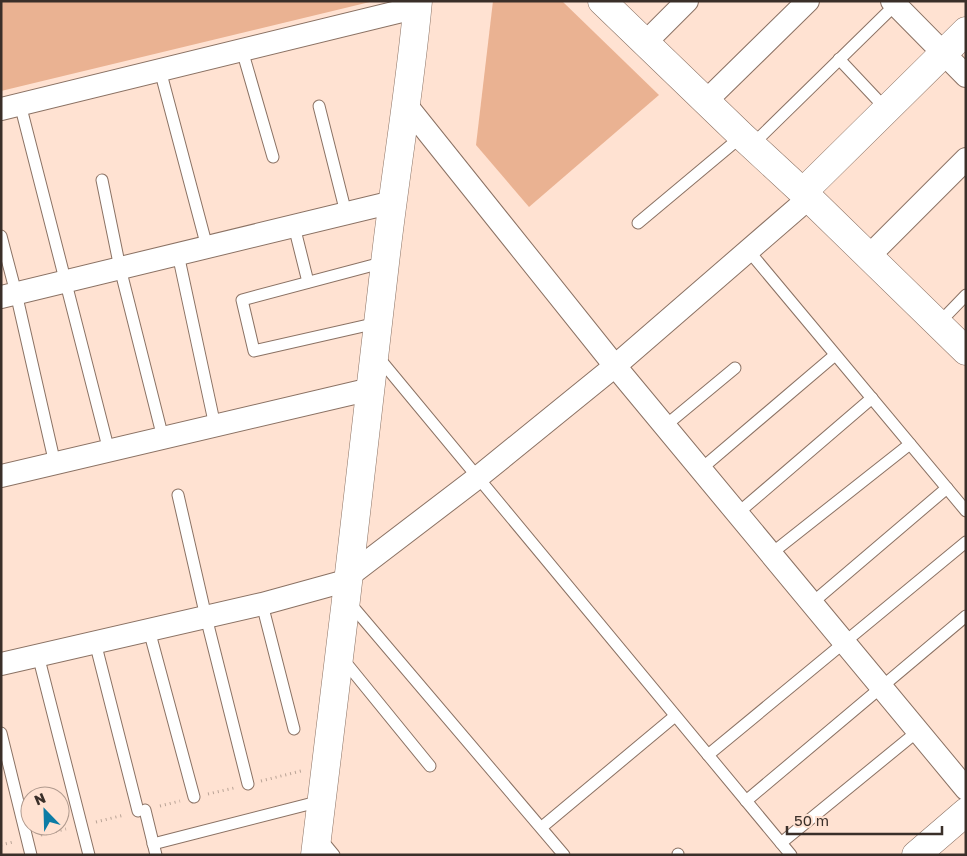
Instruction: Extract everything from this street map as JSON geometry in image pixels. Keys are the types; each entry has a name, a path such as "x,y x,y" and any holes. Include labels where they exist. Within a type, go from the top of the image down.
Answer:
{"street":[{"path":"602,1 806,195 966,352"},
{"path":"645,43 687,1"},
{"path":"706,101 808,1"},
{"path":"893,3 966,76"},
{"path":"11,107 418,4 407,106 385,262 349,585 321,801 322,848"},
{"path":"1,664 349,585 477,478 616,366 748,250 806,195 966,31"},
{"path":"407,106 665,426 966,789"},
{"path":"868,257 966,160"},
{"path":"9,295 393,202"},
{"path":"1,476 371,389"},
{"path":"916,855 966,812"}],"lane":[{"path":"638,223 747,140 839,59 893,3"},
{"path":"242,50 273,157"},
{"path":"839,59 887,110"},
{"path":"160,70 208,247"},
{"path":"319,106 346,213"},
{"path":"11,107 66,282 109,451"},
{"path":"102,180 120,268 164,438"},
{"path":"294,226 308,282"},
{"path":"1,236 9,295 55,464"},
{"path":"748,250 966,511"},
{"path":"178,254 215,426"},
{"path":"379,323 254,351 242,300 385,262"},
{"path":"938,324 966,296"},
{"path":"375,353 791,855"},
{"path":"701,469 835,355"},
{"path":"665,426 735,368"},
{"path":"738,513 872,398"},
{"path":"772,554 910,444"},
{"path":"812,603 947,488"},
{"path":"178,495 206,617 248,784"},
{"path":"708,755 966,542"},
{"path":"349,585 359,612 564,855"},
{"path":"262,604 294,730"},
{"path":"746,801 966,616"},
{"path":"149,630 194,797"},
{"path":"95,642 142,811 155,849 321,801"},
{"path":"38,655 89,855"},
{"path":"340,655 430,766"},
{"path":"542,827 675,716"},
{"path":"781,843 918,731"},
{"path":"1,733 31,855"}],"shaded area":[{"path":"1,1 374,1 1,91"},
{"path":"493,1 562,1 659,95 529,207 476,145"}]}
